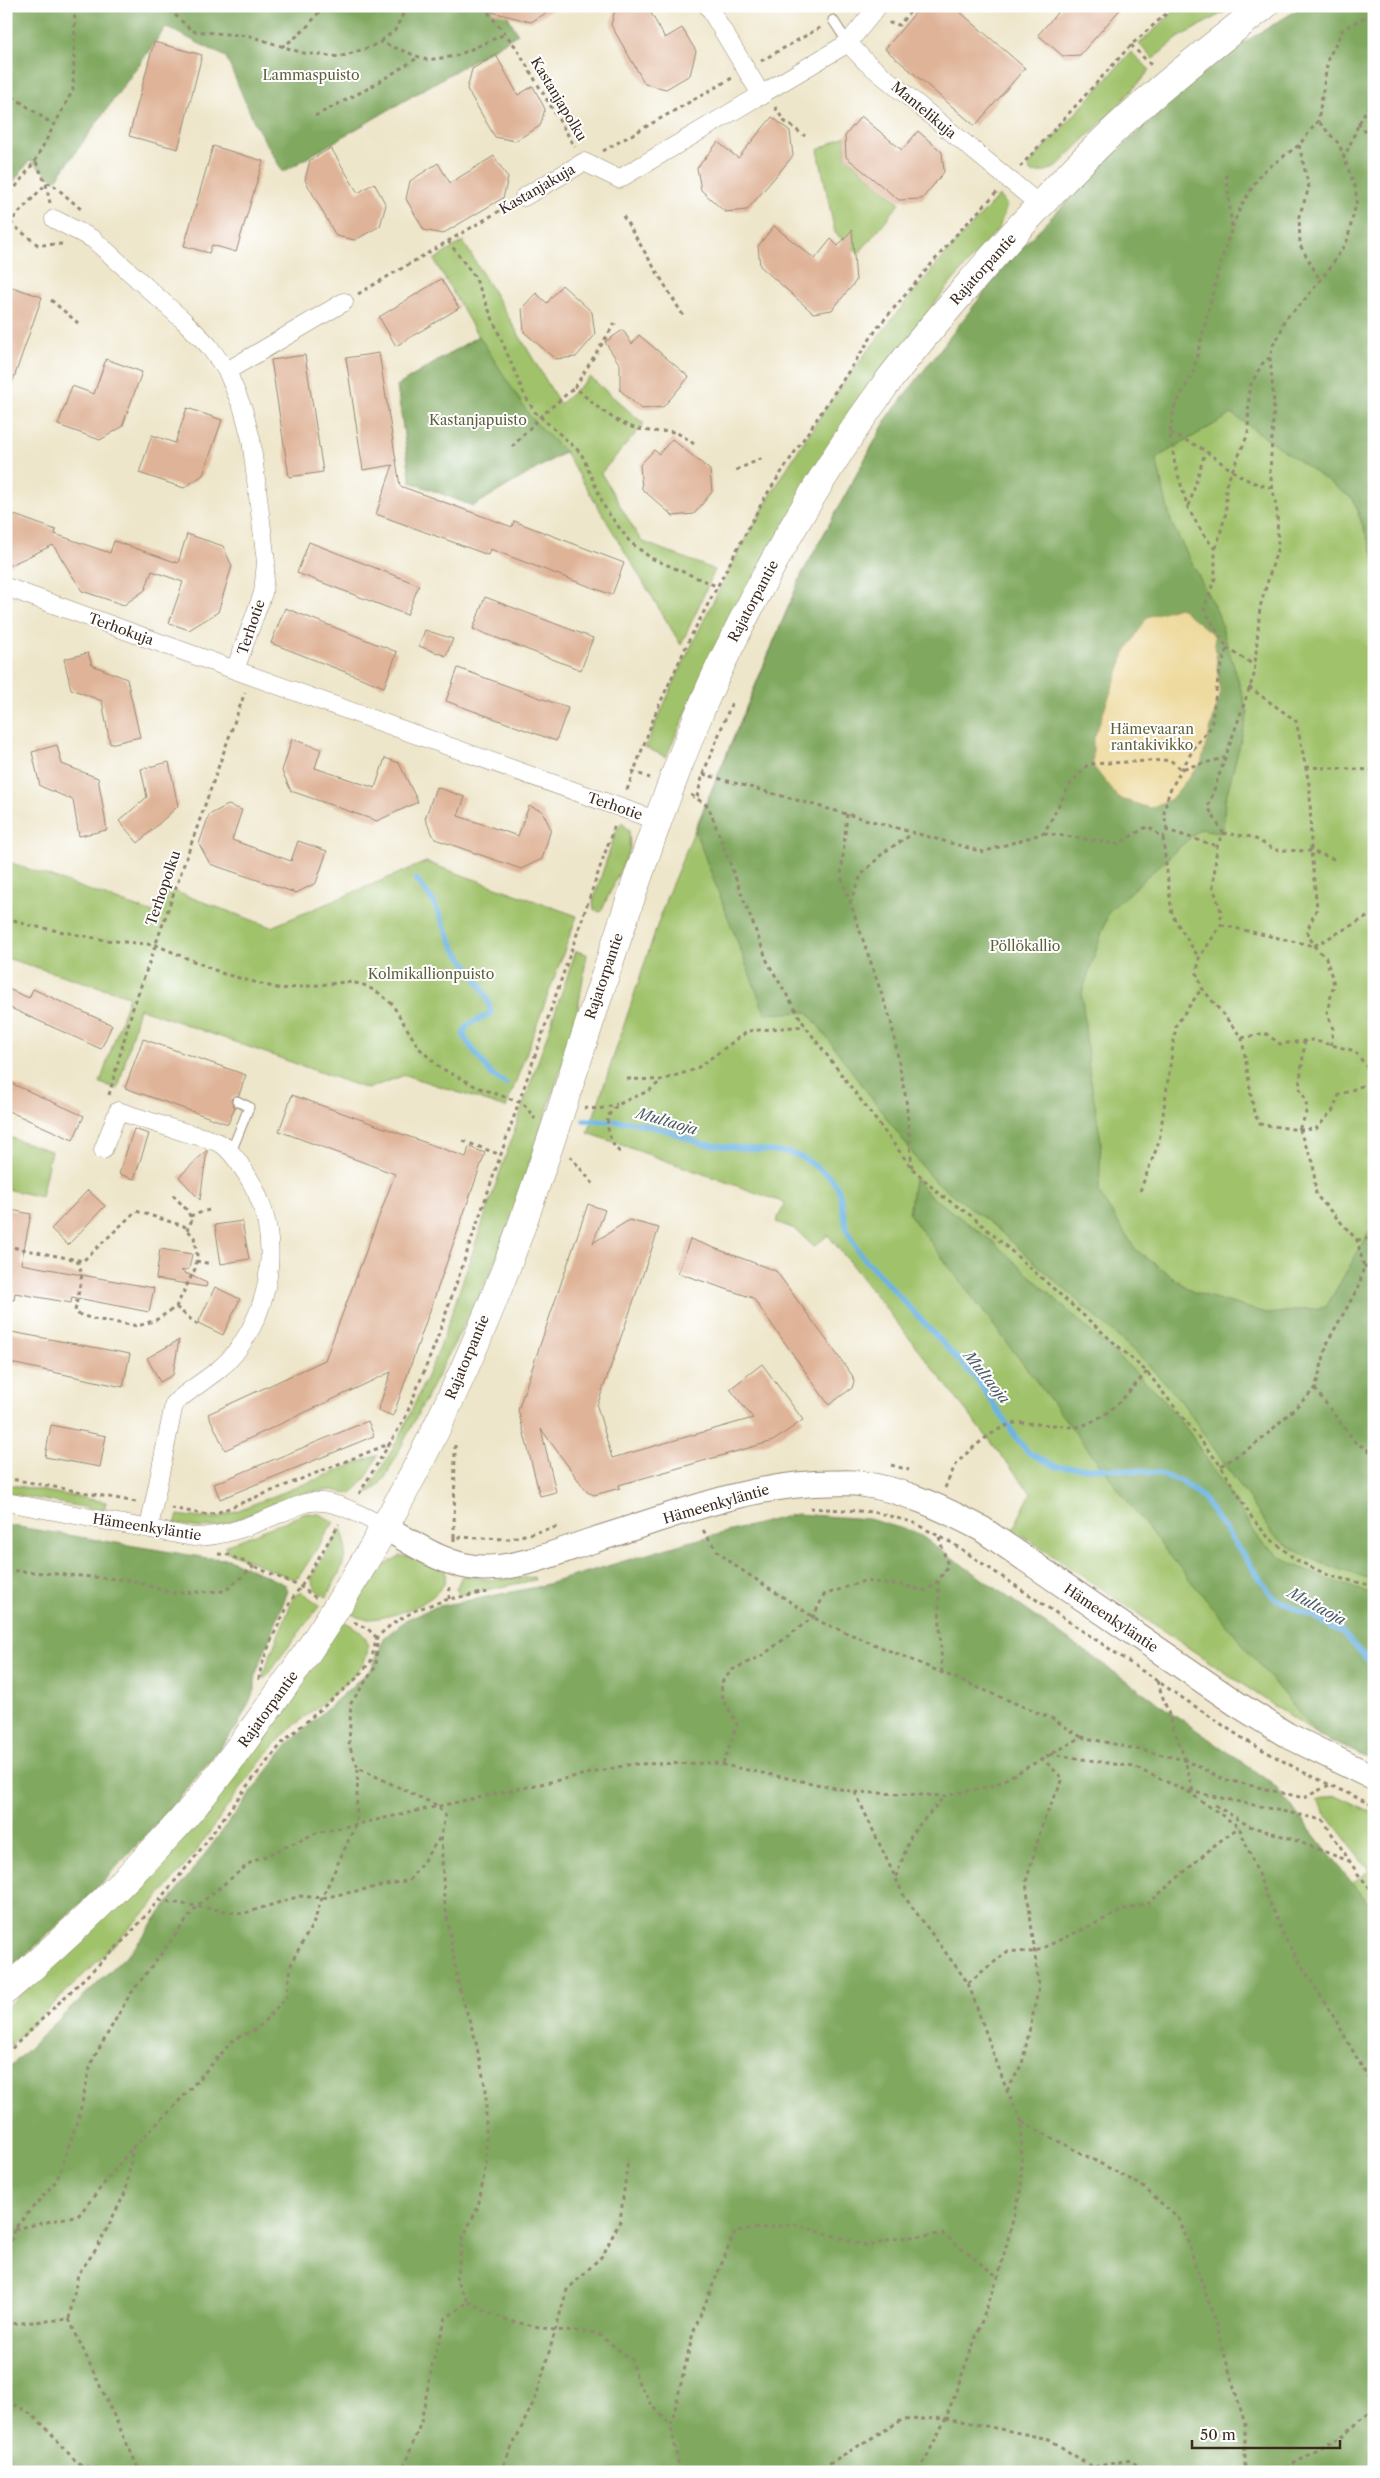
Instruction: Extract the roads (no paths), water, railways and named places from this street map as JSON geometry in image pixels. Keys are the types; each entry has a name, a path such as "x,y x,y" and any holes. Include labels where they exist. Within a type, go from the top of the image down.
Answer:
{"main road":[{"name":"Rajatorpantie","path":"6,1990 64,1940 175,1827 294,1674 341,1602 385,1527 438,1424 517,1238 604,974 658,820 698,717 728,650 781,549 826,475 884,387 950,306 1040,205 1141,106 1194,60 1264,6"}],"street":[{"path":"708,6 746,69 768,100"},
{"path":"848,43 878,6"},
{"name":"Kastanjakuja","path":"524,197 584,162 619,179 768,100 848,43"},
{"name":"Mantelikuja","path":"848,43 866,62 1040,205"},
{"name":"Terhotie","path":"54,219 93,239 184,321 208,346 227,370 243,409 251,439 266,562 260,602 235,670 658,820"},
{"path":"227,370 344,302"},
{"name":"Terhokuja","path":"6,588 235,670"},
{"path":"103,1150 118,1103 221,1144 231,1152 251,1182 263,1206 271,1256 268,1280 260,1308 234,1353 221,1368 185,1393 174,1404 150,1528"},
{"name":"Hämeenkyläntie","path":"6,1502 193,1537 209,1537 233,1532 305,1503 318,1501 339,1505 385,1527 453,1564 481,1568 518,1563 560,1552 730,1498 774,1487 814,1483 860,1483 884,1488 936,1506 982,1530 1237,1704 1288,1736 1374,1778"}],"lane":[{"path":"833,20 848,43"},
{"path":"231,1152 249,1107 237,1101"}],"waterway":[{"name":"Multaoja","path":"416,879 433,901 455,949 473,972 487,998 491,1013 468,1025 463,1034 491,1074 506,1084"},
{"name":"Multaoja","path":"584,1120 632,1122 665,1130 702,1144 791,1153 805,1159 829,1176 839,1190 847,1231 860,1254 977,1380 1029,1453 1057,1467 1118,1469 1157,1473 1181,1481 1202,1497 1273,1597 1342,1632 1374,1667"}],"park label":[{"name":"Lammaspuisto","path":"311,75"},
{"name":"Kastanjapuisto","path":"478,420"},
{"name":"Hämevaaran rantakivikko","path":"1152,738"},
{"name":"Pöllökallio","path":"1025,946"},
{"name":"Kolmikallionpuisto","path":"431,974"}]}
